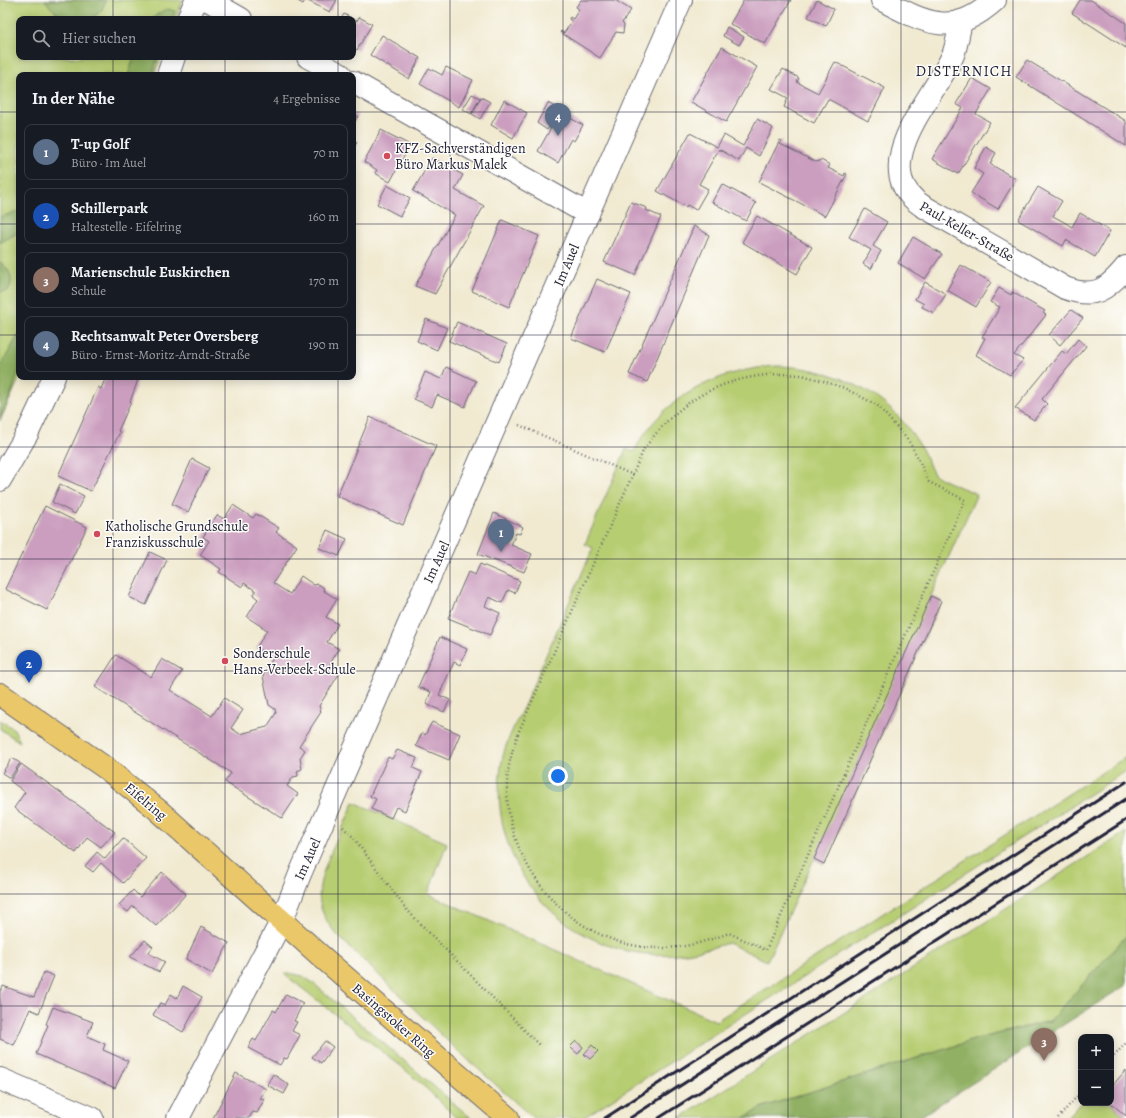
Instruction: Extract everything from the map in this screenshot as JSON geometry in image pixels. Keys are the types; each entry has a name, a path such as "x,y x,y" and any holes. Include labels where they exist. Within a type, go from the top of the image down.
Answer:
{"main road":[{"name":"Eifelring","path":"0,694 61,735 123,781 158,810 282,920"},
{"name":"Basingstoker Ring","path":"282,920 508,1118"}],"street":[{"path":"189,16 196,0"},
{"path":"208,0 236,16"},
{"name":"Im Auel","path":"178,1118 282,920 300,874 681,0"},
{"path":"882,0 923,21 947,24 961,22 980,13 995,0"},
{"name":"Paul-Keller-Straße","path":"961,22 954,54 901,149 899,161 900,170 904,184 910,196 928,209 1065,288 1075,292 1091,293 1107,288 1126,267"},
{"path":"169,72 173,60"},
{"path":"313,60 335,72"},
{"path":"356,84 588,214"},
{"path":"0,480 30,428 53,380"},
{"path":"0,1079 92,1118"}],"path":[{"path":"759,375 802,375 844,388 877,405 908,440 929,482 965,500 766,950 730,933 695,944 661,948 625,944 609,938 580,923 554,902 534,877 516,841 510,819 508,796 509,765 513,749 519,731 633,475 644,450 658,431 676,413 701,394 718,386 759,375"},
{"path":"500,416 633,475"},
{"path":"326,817 345,828 406,909 538,1045"},
{"path":"1114,1057 1126,1043"},
{"path":"1058,1118 1078,1095"}],"green space":[{"path":"0,0 183,0 176,16 16,16 16,60 160,60 155,72 16,72 16,380 19,380 0,421"},
{"path":"45,0 106,0 102,10 95,16 63,16 50,7"},
{"path":"167,9 175,11 173,16 155,16"},
{"path":"133,60 157,60 153,72 129,72"},
{"path":"16,212 16,234 0,243 0,217"},
{"path":"0,262 9,271 11,283 8,291 0,292"},
{"path":"16,339 16,379 11,395 0,419 0,367"},
{"path":"777,366 796,367 834,376 869,392 898,417 911,432 927,458 935,475 977,494 931,596 941,601 824,864 814,859 767,961 728,943 687,953 667,955 629,951 610,946 591,938 572,927 553,912 536,895 522,874 511,852 504,829 500,805 499,780 505,748 593,548 585,544 626,449 634,452 645,433 659,416 675,402 694,390 713,380 734,373 755,368"},
{"path":"0,720 14,729 20,742 0,729"},
{"path":"1126,757 1126,771 583,1118 533,1118 456,1049 338,936 329,925 320,904 320,884 327,862 354,802 447,843 428,894 716,1021"},
{"path":"1126,832 1126,936 1050,1021 977,1039 763,1107 744,1118 680,1118"},
{"path":"1126,936 1126,985 918,1118 744,1118 763,1107 977,1039 1050,1021"},
{"path":"289,973 303,976 313,983 471,1118 456,1118 402,1067 284,974"},
{"path":"1078,1105 1114,1106 1126,1118 1067,1118"}],"building":[{"path":"296,0 305,0 303,4"},
{"path":"306,0 337,0 330,12"},
{"path":"581,0 615,0 631,10 622,23 624,25 623,33 616,32 600,58 560,32 561,31 564,33 572,21 569,19 570,17 573,19 579,9 576,7"},
{"path":"744,0 791,0 765,44 730,24"},
{"path":"817,0 834,9 826,26 808,17"},
{"path":"1080,0 1091,0 1126,23 1126,48 1072,13"},
{"path":"359,17 372,24 357,50 356,20"},
{"path":"727,27 744,37 739,45 723,36"},
{"path":"382,35 420,58 409,79 370,55"},
{"path":"722,47 757,67 726,122 691,102"},
{"path":"1027,60 1126,121 1126,146 1016,77"},
{"path":"835,62 885,88 868,121 828,99 814,123 784,107 788,98 771,89 783,69 799,78 797,82 818,93"},
{"path":"446,67 473,80 459,107 420,84 429,68 442,75"},
{"path":"972,78 991,89 976,114 990,122 958,174 932,159 963,108 956,104"},
{"path":"472,94 480,98 471,114 463,109"},
{"path":"481,97 490,102 480,119 472,114"},
{"path":"504,100 527,113 513,138 491,125"},
{"path":"548,103 558,109 557,111 583,125 574,141 571,139 558,163 538,151 551,128 549,127 547,130 537,123"},
{"path":"757,119 773,128 759,156 746,148 739,161 719,149 699,184 708,189 696,210 687,205 686,207 657,191 690,133 717,147 724,135 743,146"},
{"path":"381,130 410,145 390,182 375,173 377,170 364,162"},
{"path":"780,140 782,141 780,144 816,162 821,160 830,165 828,168 844,176 845,173 847,174 825,216 759,182"},
{"path":"986,147 996,153 990,164 1016,179 998,209 971,193 983,174 974,168"},
{"path":"432,158 463,175 455,190 484,206 435,294 415,286 455,215 413,191"},
{"path":"722,184 756,203 746,221 712,202"},
{"path":"387,185 410,198 400,216 377,204"},
{"path":"1038,187 1062,201 1053,216 1072,227 1080,213 1110,231 1095,257 1066,240 1063,246 1018,220"},
{"path":"631,202 647,208 646,210 661,217 635,275 604,262"},
{"path":"865,209 887,222 873,246 881,251 871,269 863,264 871,250 849,237"},
{"path":"757,216 812,247 797,274 742,242"},
{"path":"502,220 539,236 509,307 472,291"},
{"path":"694,226 709,235 647,382 629,374"},
{"path":"913,237 942,254 925,279 898,263"},
{"path":"961,265 991,282 976,307 947,290"},
{"path":"597,279 631,294 605,352 571,338"},
{"path":"925,282 946,294 934,313 922,307 924,304 915,299"},
{"path":"999,288 1011,295 1012,292 1045,311 1043,313 1046,315 1014,355 1023,360 1010,375 976,355 985,338 982,337 1000,307 990,302"},
{"path":"1071,310 1083,318 1060,345 1049,335"},
{"path":"426,319 447,328 437,350 417,341"},
{"path":"457,322 507,344 499,362 449,341"},
{"path":"1078,339 1086,346 1042,399 1047,404 1034,420 1015,408 1062,351 1066,354"},
{"path":"446,367 476,381 465,407 437,395 432,407 414,399 425,372 441,379"},
{"path":"105,380 138,380 131,402 118,431 120,432 91,491 58,476 98,387 101,389"},
{"path":"370,417 436,446 403,525 337,496"},
{"path":"192,459 209,468 188,512 172,504"},
{"path":"60,484 84,496 75,514 52,502"},
{"path":"233,505 253,518 256,514 279,528 276,532 297,546 273,583 290,594 301,576 314,585 318,584 323,587 324,591 337,599 326,617 338,624 327,642 339,649 328,667 339,674 319,706 321,712 299,746 305,750 300,758 302,769 297,771 298,776 293,777 287,786 298,794 282,818 225,782 231,773 95,687 116,655 151,677 162,659 182,671 170,690 212,716 224,698 243,710 231,728 240,734 267,727 276,713 275,709 269,705 263,676 273,658 256,648 267,630 247,617 258,599 253,595 256,591 244,583 242,587 219,572 221,569 200,555 209,541 203,537 217,515 224,519"},
{"path":"45,506 87,527 47,610 5,589"},
{"path":"494,513 523,527 520,534 516,533 511,545 532,554 524,572 478,554"},
{"path":"327,530 347,539 339,556 319,548"},
{"path":"150,552 167,560 146,605 129,597"},
{"path":"480,564 520,581 515,593 508,590 502,603 489,597 485,606 500,613 490,635 448,618 468,572 475,575"},
{"path":"931,596 941,601 824,864 814,859"},
{"path":"440,637 467,649 460,665 454,662 439,695 450,700 444,712 426,704 431,692 418,687"},
{"path":"432,722 460,734 449,760 416,746 422,733 425,735"},
{"path":"397,750 417,758 413,768 422,772 405,811 396,807 391,818 371,809 376,799 370,796 388,757 392,759"},
{"path":"12,758 20,763 10,778 2,773"},
{"path":"21,764 115,832 101,847 87,837 76,853 14,808 25,792 10,781"},
{"path":"123,838 146,858 123,883 101,863 93,872 85,866 97,852 105,859"},
{"path":"162,872 186,894 156,926 133,906 128,912 119,905 133,890 140,897"},
{"path":"201,927 229,943 212,974 186,959"},
{"path":"145,940 153,947 148,953 165,962 159,972 130,957"},
{"path":"44,972 54,976 39,1013 30,1009 14,1045 0,1039 0,992 3,986 34,997"},
{"path":"183,986 202,997 183,1032 153,1015 160,1003 165,1005 171,994 177,998"},
{"path":"286,994 303,1003 294,1021 297,1022 292,1031 300,1035 287,1059 284,1058 280,1065 248,1048 253,1039 256,1041 273,1010 276,1012"},
{"path":"53,1007 93,1022 87,1036 105,1044 103,1050 128,1061 115,1088 36,1054 48,1025 46,1024"},
{"path":"325,1041 333,1047 321,1063 312,1057"},
{"path":"576,1041 583,1047 578,1054 570,1047"},
{"path":"592,1045 598,1051 590,1059 584,1054"},
{"path":"1126,1070 1126,1116 1114,1106 1114,1084"},
{"path":"236,1073 266,1089 260,1098 264,1100 257,1113 253,1112 249,1118 213,1118"},
{"path":"273,1074 289,1085 284,1094 267,1085"}],"railway":[{"path":"605,1118 1126,782"},
{"path":"630,1118 1126,799"},
{"path":"659,1118 1126,820"}],"place":[{"name":"Rechtsanwalt Peter Oversberg","path":"558,136"},
{"name":"KFZ-Sachverständigen Büro Markus Malek","path":"387,156"},
{"name":"Katholische Grundschule Franziskusschule","path":"97,534"},
{"name":"T-up Golf","path":"501,552"},
{"name":"Sonderschule Hans-Verbeek-Schule","path":"225,661"},
{"name":"Schillerpark","path":"29,683"},
{"name":"Marienschule Euskirchen","path":"1044,1061"}],"district":[{"name":"DISTERNICH","path":"964,71"}]}
